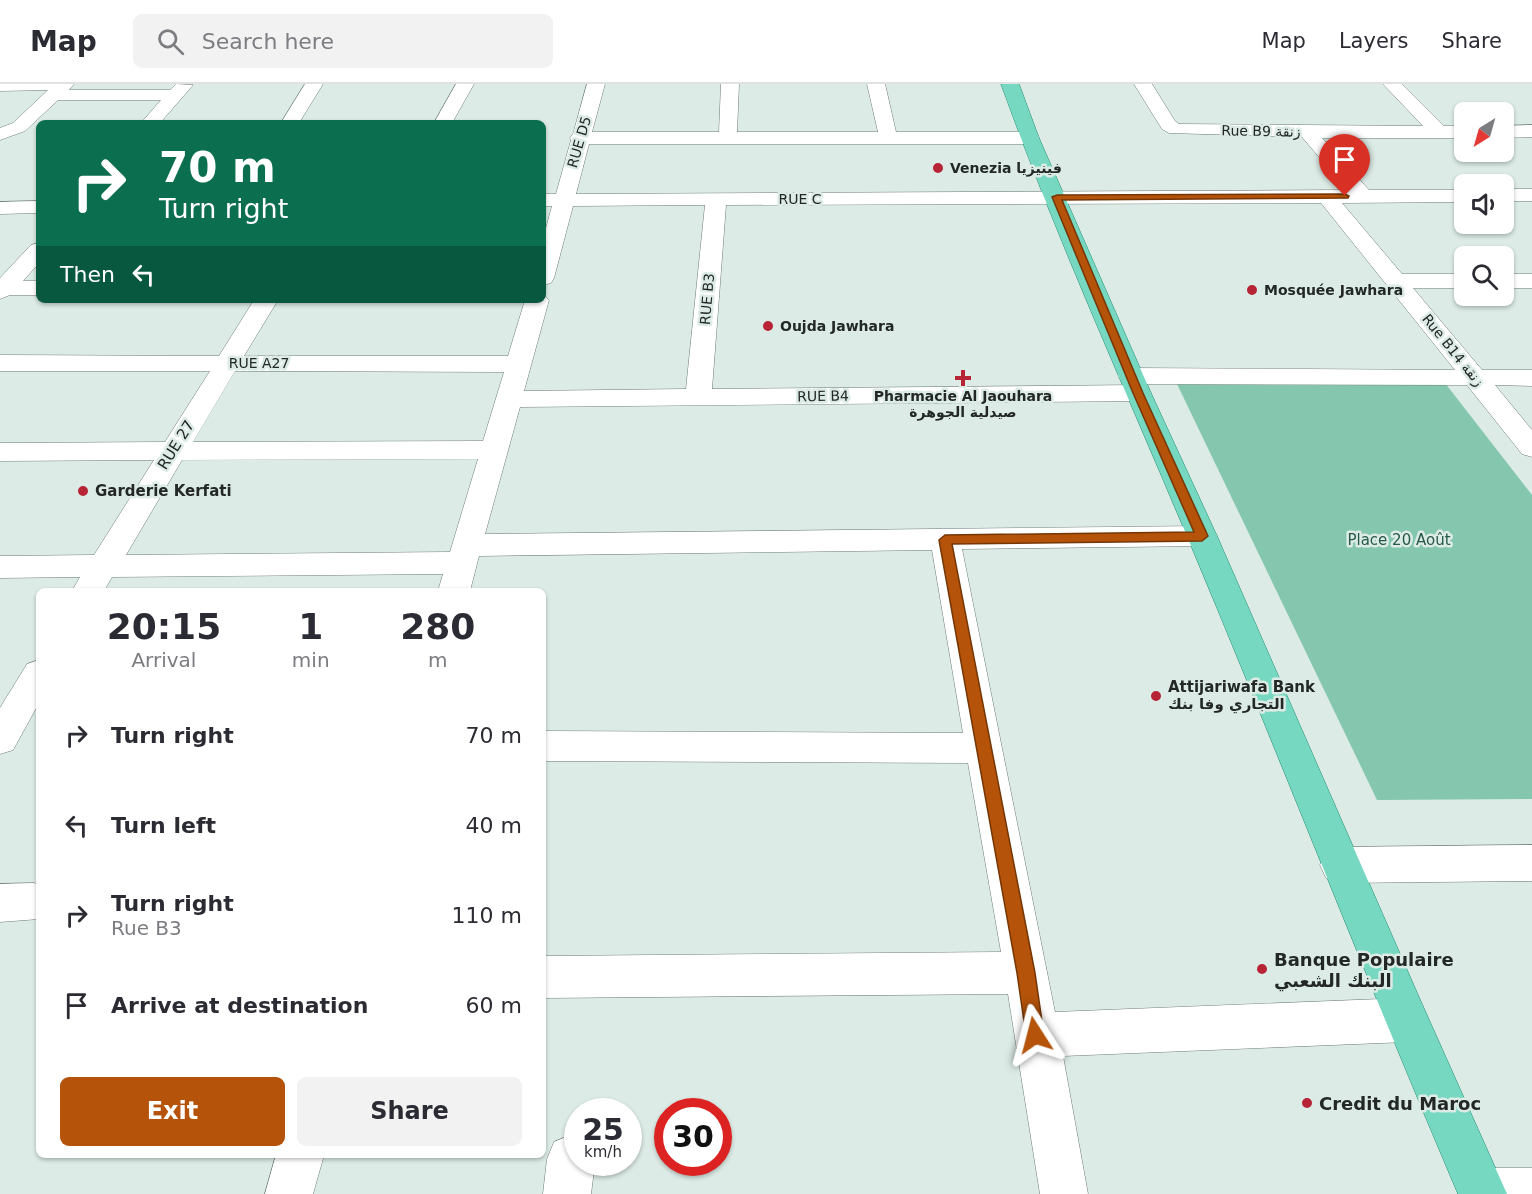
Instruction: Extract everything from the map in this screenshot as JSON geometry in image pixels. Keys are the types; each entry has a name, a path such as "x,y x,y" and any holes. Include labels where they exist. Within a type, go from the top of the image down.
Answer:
{"main road":[{"path":"1010,84 1030,138 1482,1193"}],"street":[{"path":"292,120 314,84"},
{"path":"445,120 465,84"},
{"name":"RUE D5","path":"546,255 553,200 579,138 596,84"},
{"path":"728,139 730,84"},
{"path":"876,84 888,138"},
{"name":"Rue B9 زنقة","path":"1143,84 1167,125 1180,129 1454,132"},
{"path":"1392,84 1439,132"},
{"path":"0,86 180,90"},
{"path":"0,134 19,127 60,88"},
{"path":"153,120 180,90"},
{"path":"1514,132 1532,131"},
{"path":"1307,132 1363,196"},
{"path":"579,138 1030,138"},
{"path":"1514,195 1532,195"},
{"path":"1057,197 1454,196"},
{"name":"RUE C","path":"553,200 1057,197"},
{"name":"Rue B14 زنقة","path":"1327,197 1398,281 1532,448"},
{"name":"RUE B3","path":"698,398 716,200"},
{"path":"0,208 36,207"},
{"path":"1,290 36,253"},
{"path":"1398,281 1454,281"},
{"path":"1514,281 1532,281"},
{"path":"1,290 36,288"},
{"name":"RUE 27","path":"94,579 264,303"},
{"path":"461,566 536,303"},
{"name":"RUE A27","path":"0,363 517,364"},
{"name":"RUE B4","path":"507,399 698,398 1135,384 1532,378"},
{"path":"0,452 493,450"},
{"path":"0,567 94,579 461,566 945,540 1202,536"},
{"path":"945,540 1026,973 1064,1194"},
{"path":"0,739 30,703 36,683"},
{"path":"546,746 984,748"},
{"path":"1340,866 1532,863"},
{"path":"546,977 1026,973"},
{"path":"1035,1035 1406,1020"},
{"path":"289,1194 299,1158"},
{"path":"1482,1193 1532,1192"}],"green space":[{"name":"Place 20 Août","path":"1445,383 1532,495 1532,799 1377,800 1177,384"}],"place":[{"name":"Venezia فينيزيا","path":"938,168"},
{"name":"Mosquée Jawhara","path":"1252,290"},
{"name":"Oujda Jawhara","path":"768,326"},
{"name":"Pharmacie Al Jaouhara صيدلية الجوهرة","path":"963,378"},
{"name":"Garderie Kerfati","path":"83,491"},
{"name":"Attijariwafa Bank التجاري وفا بنك","path":"1156,696"},
{"name":"Banque Populaire البنك الشعبي","path":"1262,969"},
{"name":"Credit du Maroc","path":"1307,1103"}],"route":[{"path":"1035,1035 1026,973 945,540 1202,536 1138,393 1057,197 1345,196"}]}
